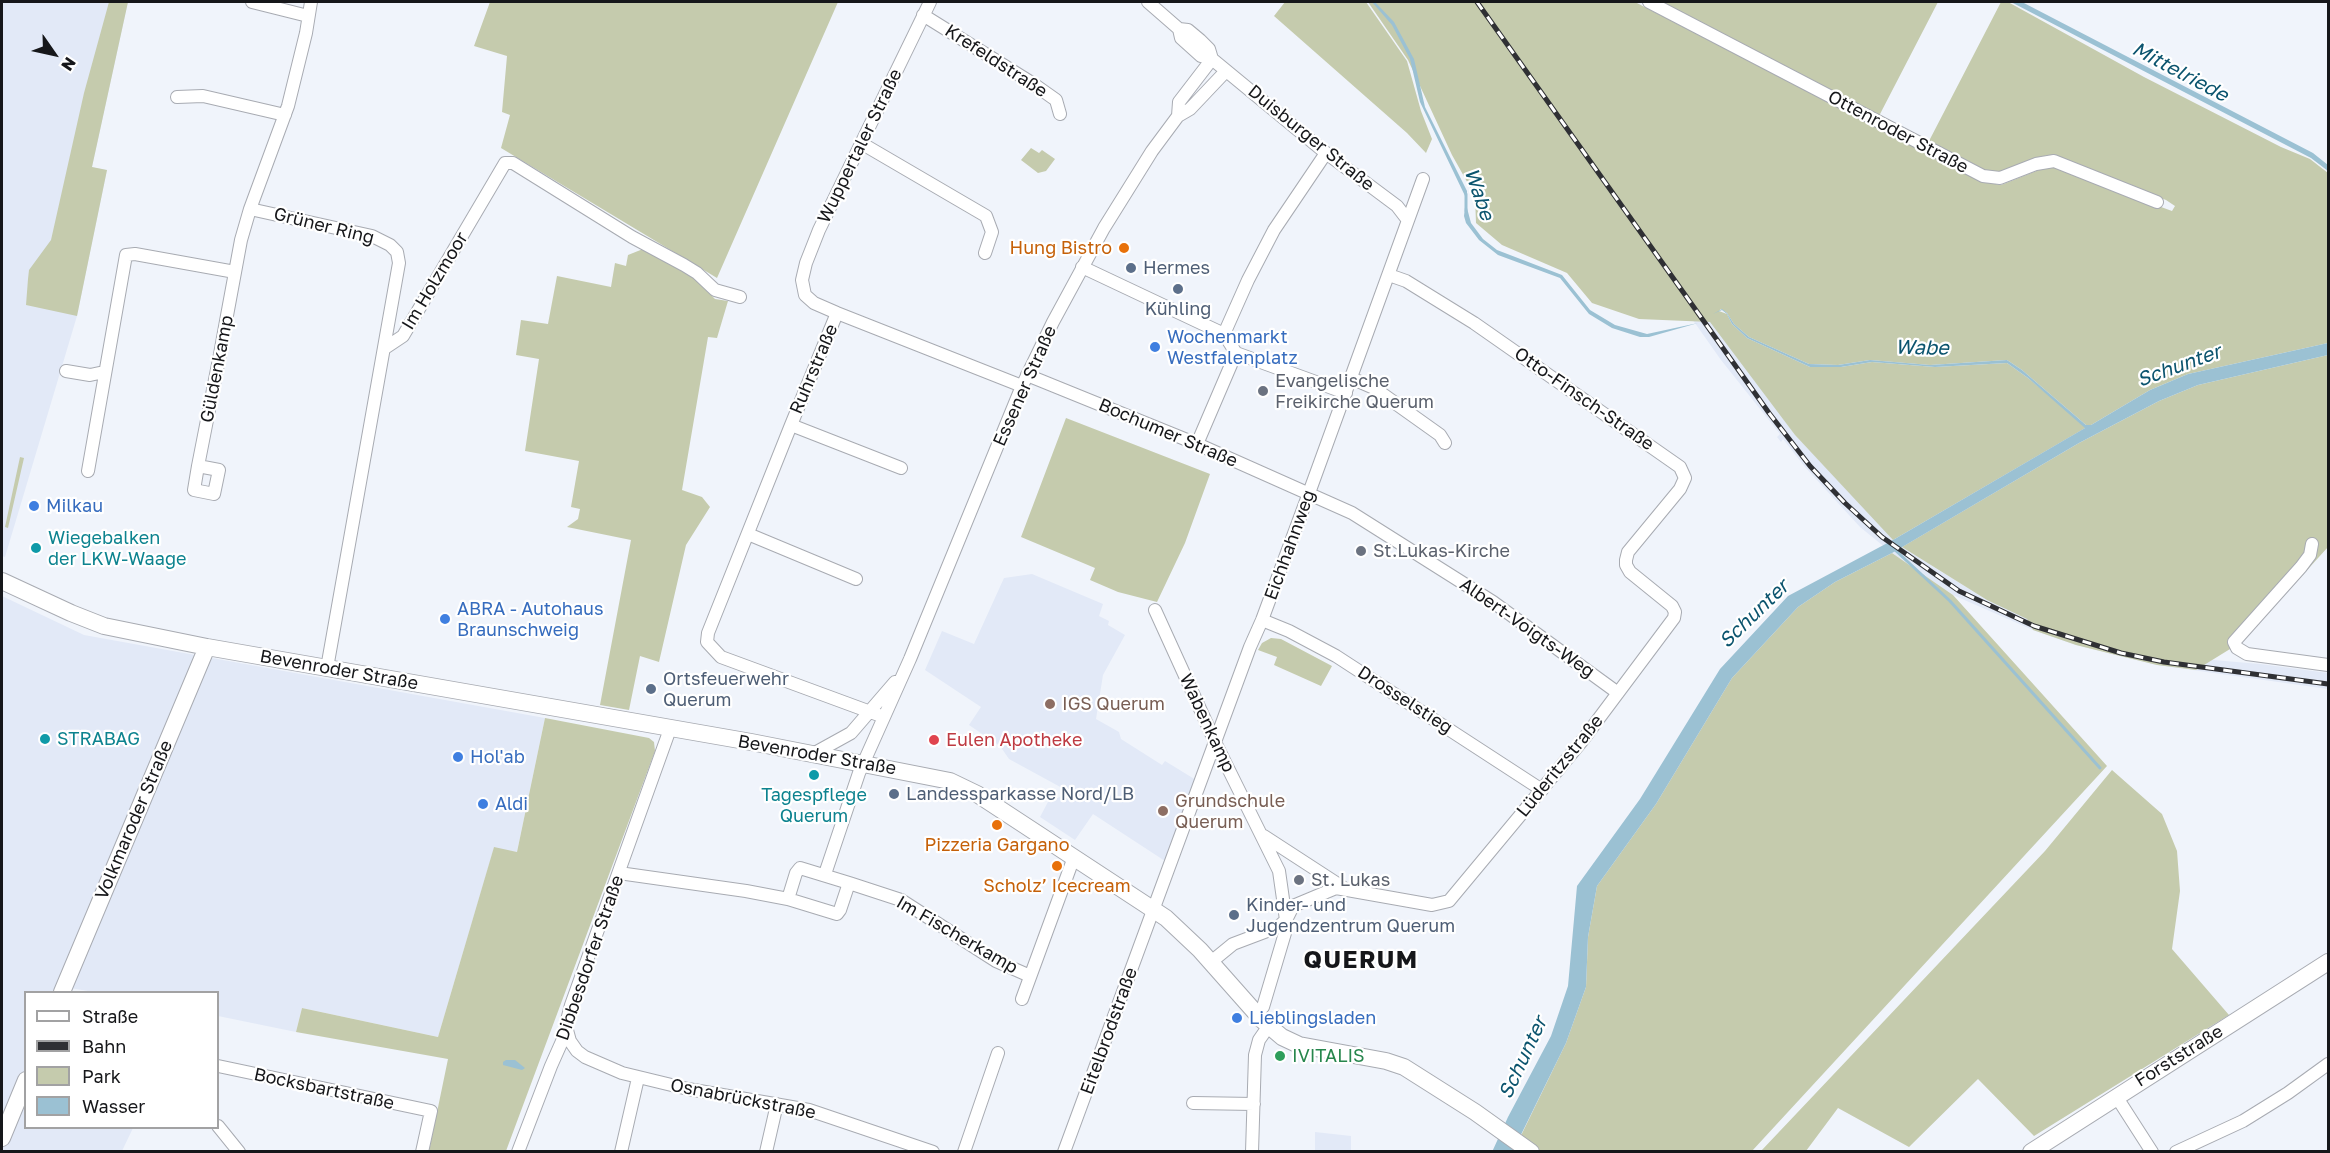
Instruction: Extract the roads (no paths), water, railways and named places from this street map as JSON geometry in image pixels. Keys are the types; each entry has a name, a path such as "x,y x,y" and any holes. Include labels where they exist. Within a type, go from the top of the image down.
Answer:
{"main road":[{"name":"Bevenroder Straße","path":"2,581 104,626 207,647 863,763 940,778 959,784 1154,910 1189,939 1268,1027 1282,1037 1299,1046 1386,1061 1404,1068 1499,1128 1526,1148"},
{"name":"Volkmaroder Straße","path":"63,991 207,647"},
{"name":"Forststraße","path":"2031,1152 2328,962"},
{"path":"2,1138 24,1085"}],"street":[{"path":"252,2 308,16"},
{"name":"Grüner Ring","path":"311,2 285,115 250,209 372,236 390,245 397,252 399,263 385,348"},
{"name":"Wuppertaler Straße","path":"805,295 802,280 806,262 824,219 930,2"},
{"name":"Duisburger Straße","path":"1148,2 1179,29 1188,30 1200,40 1209,49 1212,59 1326,153 1397,206 1407,219"},
{"name":"Ottenroder Straße","path":"1649,2 1983,176 2000,178 2036,164 2054,161 2157,202"},
{"name":"Krefeldstraße","path":"924,15 1056,100 1060,114"},
{"name":"Essener Straße","path":"1178,116 1179,102 1212,59"},
{"name":"Essener Straße","path":"863,763 904,672 1024,380 1082,267 1128,188 1178,116 1190,109 1226,71"},
{"path":"177,97 203,96 285,115"},
{"path":"861,143 986,216 992,232 985,253"},
{"path":"1224,334 1248,279 1274,230 1326,153"},
{"name":"Im Holzmoor","path":"385,348 403,336 505,163 513,163 633,237 684,265 697,273 715,291 740,297"},
{"name":"Eichhahnweg","path":"1154,910 1423,179"},
{"name":"Güldenkamp","path":"198,466 235,272 250,209"},
{"path":"88,471 126,255 135,254 235,272"},
{"path":"1082,267 1224,334 1236,353 1346,393"},
{"name":"Otto-Finsch-Straße","path":"1389,275 1406,281 1465,317 1680,467 1685,478 1680,489 1628,552 1626,560 1626,566 1630,572 1672,606 1675,612"},
{"name":"Bochumer Straße","path":"805,295 814,303 837,313 1197,444 1309,493"},
{"name":"Ruhrstraße","path":"837,313 790,425 708,633 707,642 721,657 884,717"},
{"path":"327,668 385,348"},
{"path":"1197,444 1236,353"},
{"path":"66,371 90,375 104,372"},
{"path":"1351,378 1383,394 1440,435 1444,443"},
{"name":"Ruhrstraße","path":"790,425 902,468"},
{"name":"Albert-Voigts-Weg","path":"1309,493 1352,513 1452,575 1530,628 1618,693"},
{"path":"748,534 856,579"},
{"path":"2312,544 2310,555 2301,567 2234,642 2241,651 2247,654 2328,665"},
{"name":"Wabenkamp","path":"1155,610 1216,744 1279,870 1286,920 1285,933 1263,1007 1256,1013"},
{"name":"Lüderitzstraße","path":"1344,888 1432,906 1445,903 1454,897 1618,693 1670,625 1675,612"},
{"name":"Drosselstieg","path":"1262,620 1289,631 1336,656 1542,790"},
{"name":"Essener Straße","path":"813,754 851,733 904,672"},
{"name":"Dibbesdorfer Straße","path":"518,1152 567,1030 571,1005 670,729"},
{"path":"825,874 863,763"},
{"path":"1263,835 1344,888"},
{"path":"1022,999 1074,857"},
{"name":"Im Fischerkamp","path":"788,899 796,873 800,868 825,874 900,900 996,961 1030,976"},
{"path":"618,873 703,884 788,899 837,914 849,883"},
{"path":"1211,962 1233,944 1278,927 1286,920 1293,906 1336,888 1344,888"},
{"name":"Eitelbrodstraße","path":"1065,1152 1154,910"},
{"path":"1252,1152 1256,1047 1268,1027"},
{"name":"Osnabrückstraße","path":"567,1030 570,1041 585,1057 638,1078 777,1104 837,1118 914,1148 933,1152"},
{"path":"964,1152 998,1053"},
{"path":"2175,1152 2243,1121 2288,1093 2328,1064"},
{"name":"Bocksbartstraße","path":"219,1066 431,1111 422,1152"},
{"path":"621,1152 638,1078"},
{"path":"2116,1096 2152,1152"},
{"path":"1193,1103 1254,1104"},
{"path":"766,1152 777,1104"},
{"path":"219,1127 239,1152"}],"water":[{"path":"1372,2 1375,2 1394,22 1414,59 1425,107 1467,191 1467,208 1471,223 1483,239 1497,250 1562,275 1590,310 1615,325 1647,334 1698,323 1649,337 1640,337 1612,328 1589,314 1560,278 1498,255 1479,240 1466,223 1464,216 1466,198 1420,102 1410,59 1392,25"},
{"path":"2011,2 2022,2 2313,153 2328,165 2328,171 2311,158"},
{"path":"1722,309 1749,337 1809,364 1838,365 1870,360 1930,365 2007,360 2022,370 2086,425 2091,425 2150,390 2188,374 2328,343 2328,355 2198,385 2159,401 2079,443 1892,553 1835,582 1798,607 1732,678 1656,804 1597,886 1588,937 1586,987 1566,1043 1513,1151 1492,1152 1551,1036 1568,986 1577,886 1640,799 1720,669 1788,596 1893,540 2085,428 2028,378 2007,363 1935,367 1872,362 1841,367 1810,367 1747,338 1732,324 1722,310 1713,314"},
{"path":"506,1060 515,1060 525,1068 522,1070 503,1065"}],"waterway":[{"name":"Wabe","path":"1466,194 1466,211"},
{"path":"1894,549 1950,601 2100,768"}],"railway":[{"path":"1477,2 1769,413 1810,466 1882,537 1959,591 2034,626 2121,653 2164,662 2328,684"}],"place":[{"name":"Hung Bistro","path":"1124,248"},
{"name":"Hermes","path":"1131,268"},
{"name":"Kühling","path":"1178,289"},
{"name":"Wochenmarkt Westfalenplatz","path":"1155,347"},
{"name":"Evangelische Freikirche Querum","path":"1263,391"},
{"name":"Milkau","path":"34,506"},
{"name":"Wiegebalken der LKW-Waage","path":"36,548"},
{"name":"St.Lukas-Kirche","path":"1361,551"},
{"name":"ABRA - Autohaus Braunschweig","path":"445,619"},
{"name":"Ortsfeuerwehr Querum","path":"651,689"},
{"name":"IGS Querum","path":"1050,704"},
{"name":"STRABAG","path":"45,739"},
{"name":"Eulen Apotheke","path":"934,740"},
{"name":"Hol'ab","path":"458,757"},
{"name":"Tagespflege Querum","path":"814,775"},
{"name":"Landessparkasse Nord/LB","path":"894,794"},
{"name":"Aldi","path":"483,804"},
{"name":"Grundschule Querum","path":"1163,811"},
{"name":"Pizzeria Gargano","path":"997,825"},
{"name":"Scholz’ Icecream","path":"1057,866"},
{"name":"St. Lukas","path":"1299,880"},
{"name":"Kinder- und Jugendzentrum Querum","path":"1234,915"},
{"name":"Lieblingsladen","path":"1237,1018"},
{"name":"IVITALIS","path":"1280,1056"}],"district":[{"name":"QUERUM","path":"1361,960"}],"water label":[{"name":"Mittelriede","path":"2180,72"},
{"name":"Schunter","path":"2179,366"},
{"name":"Schunter","path":"1754,614"},
{"name":"Schunter","path":"1523,1058"}]}
